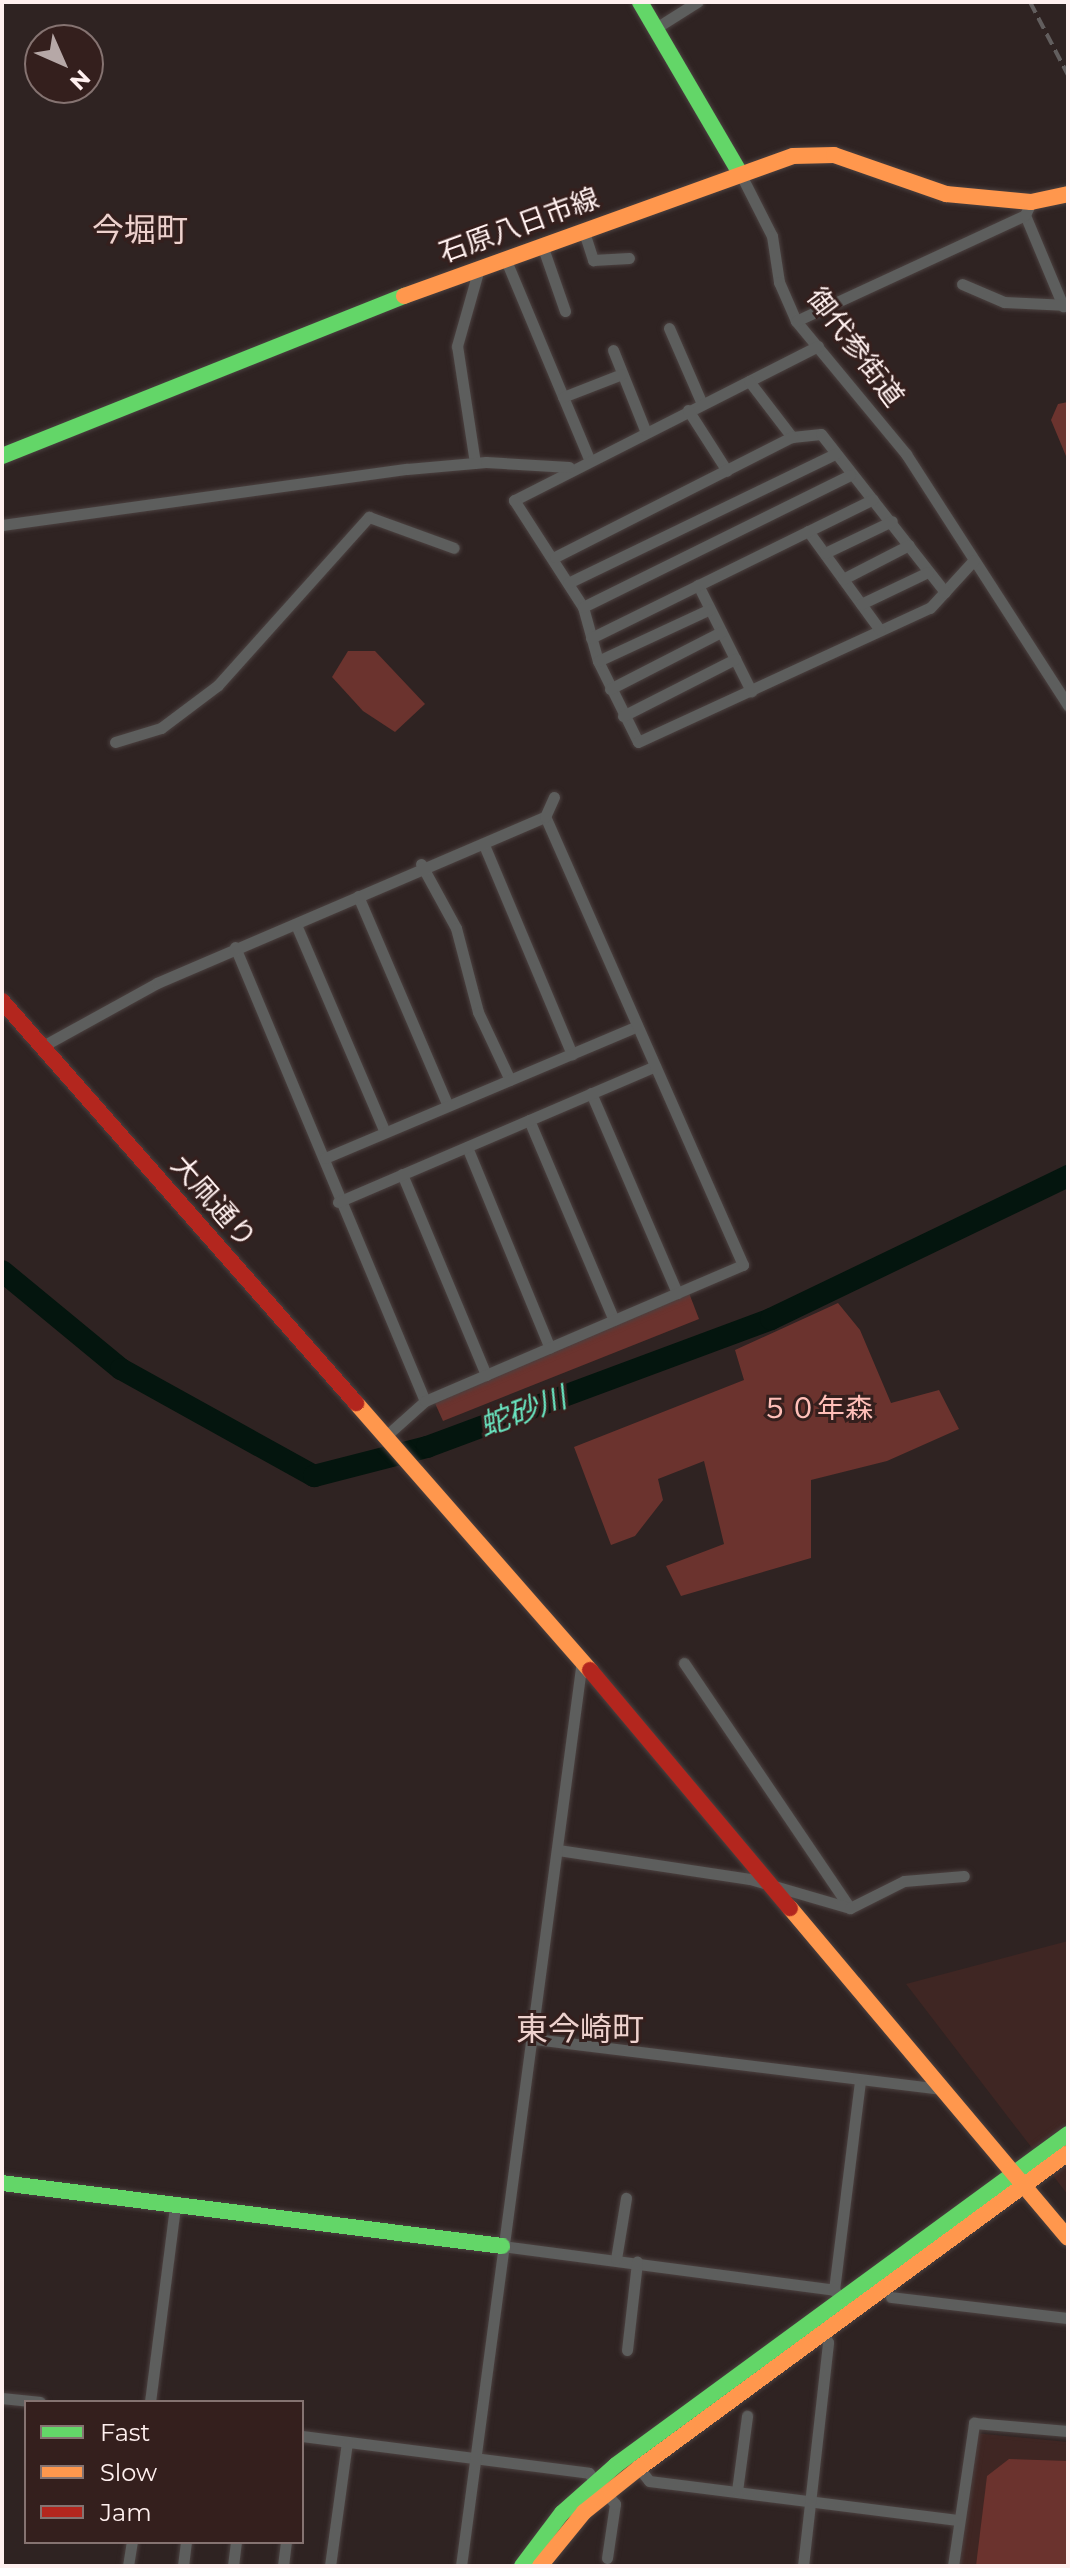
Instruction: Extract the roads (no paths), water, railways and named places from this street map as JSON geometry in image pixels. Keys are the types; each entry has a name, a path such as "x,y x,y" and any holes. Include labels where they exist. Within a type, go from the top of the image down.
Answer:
{"street":[{"name":"御代参街道","path":"640,2 740,173 772,236 779,282 796,321 906,454 1068,705"},
{"path":"656,28 697,2"},
{"name":"石原八日市線","path":"2,456 505,258 793,156 834,155 946,194 1028,208 1068,195"},
{"path":"796,321 1028,208 1066,306 1004,302 962,284"},
{"path":"583,229 593,260 629,258"},
{"path":"542,245 565,311"},
{"path":"505,258 589,459"},
{"path":"475,463 457,346 479,268"},
{"path":"669,328 702,404"},
{"path":"818,346 570,467 514,500 555,557 583,607 598,661 638,742 880,630 945,592 974,560"},
{"path":"613,350 645,430"},
{"path":"563,397 622,374"},
{"path":"749,381 792,437"},
{"path":"688,410 727,471"},
{"path":"555,557 792,437 821,434 850,475 892,521 945,592"},
{"path":"568,583 835,454"},
{"path":"2,525 475,463 570,467"},
{"path":"583,607 850,475"},
{"path":"591,638 873,499"},
{"path":"115,742 161,728 218,685 251,642 291,612 362,521 384,517 454,548"},
{"path":"825,553 892,521"},
{"path":"808,531 880,630"},
{"path":"843,579 909,545"},
{"path":"861,604 928,572"},
{"path":"698,585 751,691"},
{"path":"598,661 710,609"},
{"path":"610,689 721,632"},
{"path":"623,716 735,659"},
{"path":"43,1046 235,947 297,927 421,864 484,845 545,817 554,797"},
{"path":"387,1435 425,1401 743,1265 545,817"},
{"path":"484,845 572,1054"},
{"path":"421,864 456,928 478,1012 510,1080"},
{"path":"358,896 448,1106"},
{"path":"297,927 385,1132"},
{"path":"235,947 325,1158 338,1202 425,1401"},
{"name":"大凧通り","path":"2,1001 413,1463 582,1660 764,1884 1019,2176 1068,2238"},
{"path":"325,1158 637,1026"},
{"path":"338,1202 655,1066"},
{"path":"591,1093 677,1293"},
{"path":"529,1120 614,1320"},
{"path":"467,1147 550,1348"},
{"path":"402,1174 486,1375"},
{"path":"461,2566 502,2246 534,2039 582,1660"},
{"path":"684,1663 850,1908"},
{"path":"558,1850 635,1857 764,1884 850,1908 904,1881 964,1876"},
{"path":"534,2039 860,2082 943,2089"},
{"path":"522,2566 562,2513 639,2468 821,2333 842,2300 860,2082"},
{"path":"540,2566 602,2488 842,2300 1019,2176 1068,2134"},
{"path":"1019,2176 1068,2153"},
{"path":"2,2183 616,2259 842,2300"},
{"path":"616,2259 626,2198"},
{"path":"150,2400 175,2206"},
{"path":"627,2350 637,2262"},
{"path":"891,2297 1068,2318"},
{"path":"803,2566 828,2342 821,2333"},
{"path":"2,2398 24,2400"},
{"path":"737,2491 747,2416"},
{"path":"953,2566 974,2423 1068,2431"},
{"path":"304,2436 589,2473 615,2504 607,2558"},
{"path":"330,2566 347,2442"},
{"path":"639,2468 649,2481 958,2520"},
{"path":"128,2566 132,2544"},
{"path":"183,2566 186,2544"},
{"path":"233,2566 236,2544"},
{"path":"283,2566 286,2544"}],"waterway":[{"name":"蛇砂川","path":"2,1271 121,1369 314,1476 427,1447 771,1319 1068,1176"}],"railway":[{"path":"1030,2 1068,75"}],"district":[{"name":"今堀町","path":"140,230"},
{"name":"東今崎町","path":"580,2029"}],"park label":[{"name":"５０年森","path":"817,1408"}]}
